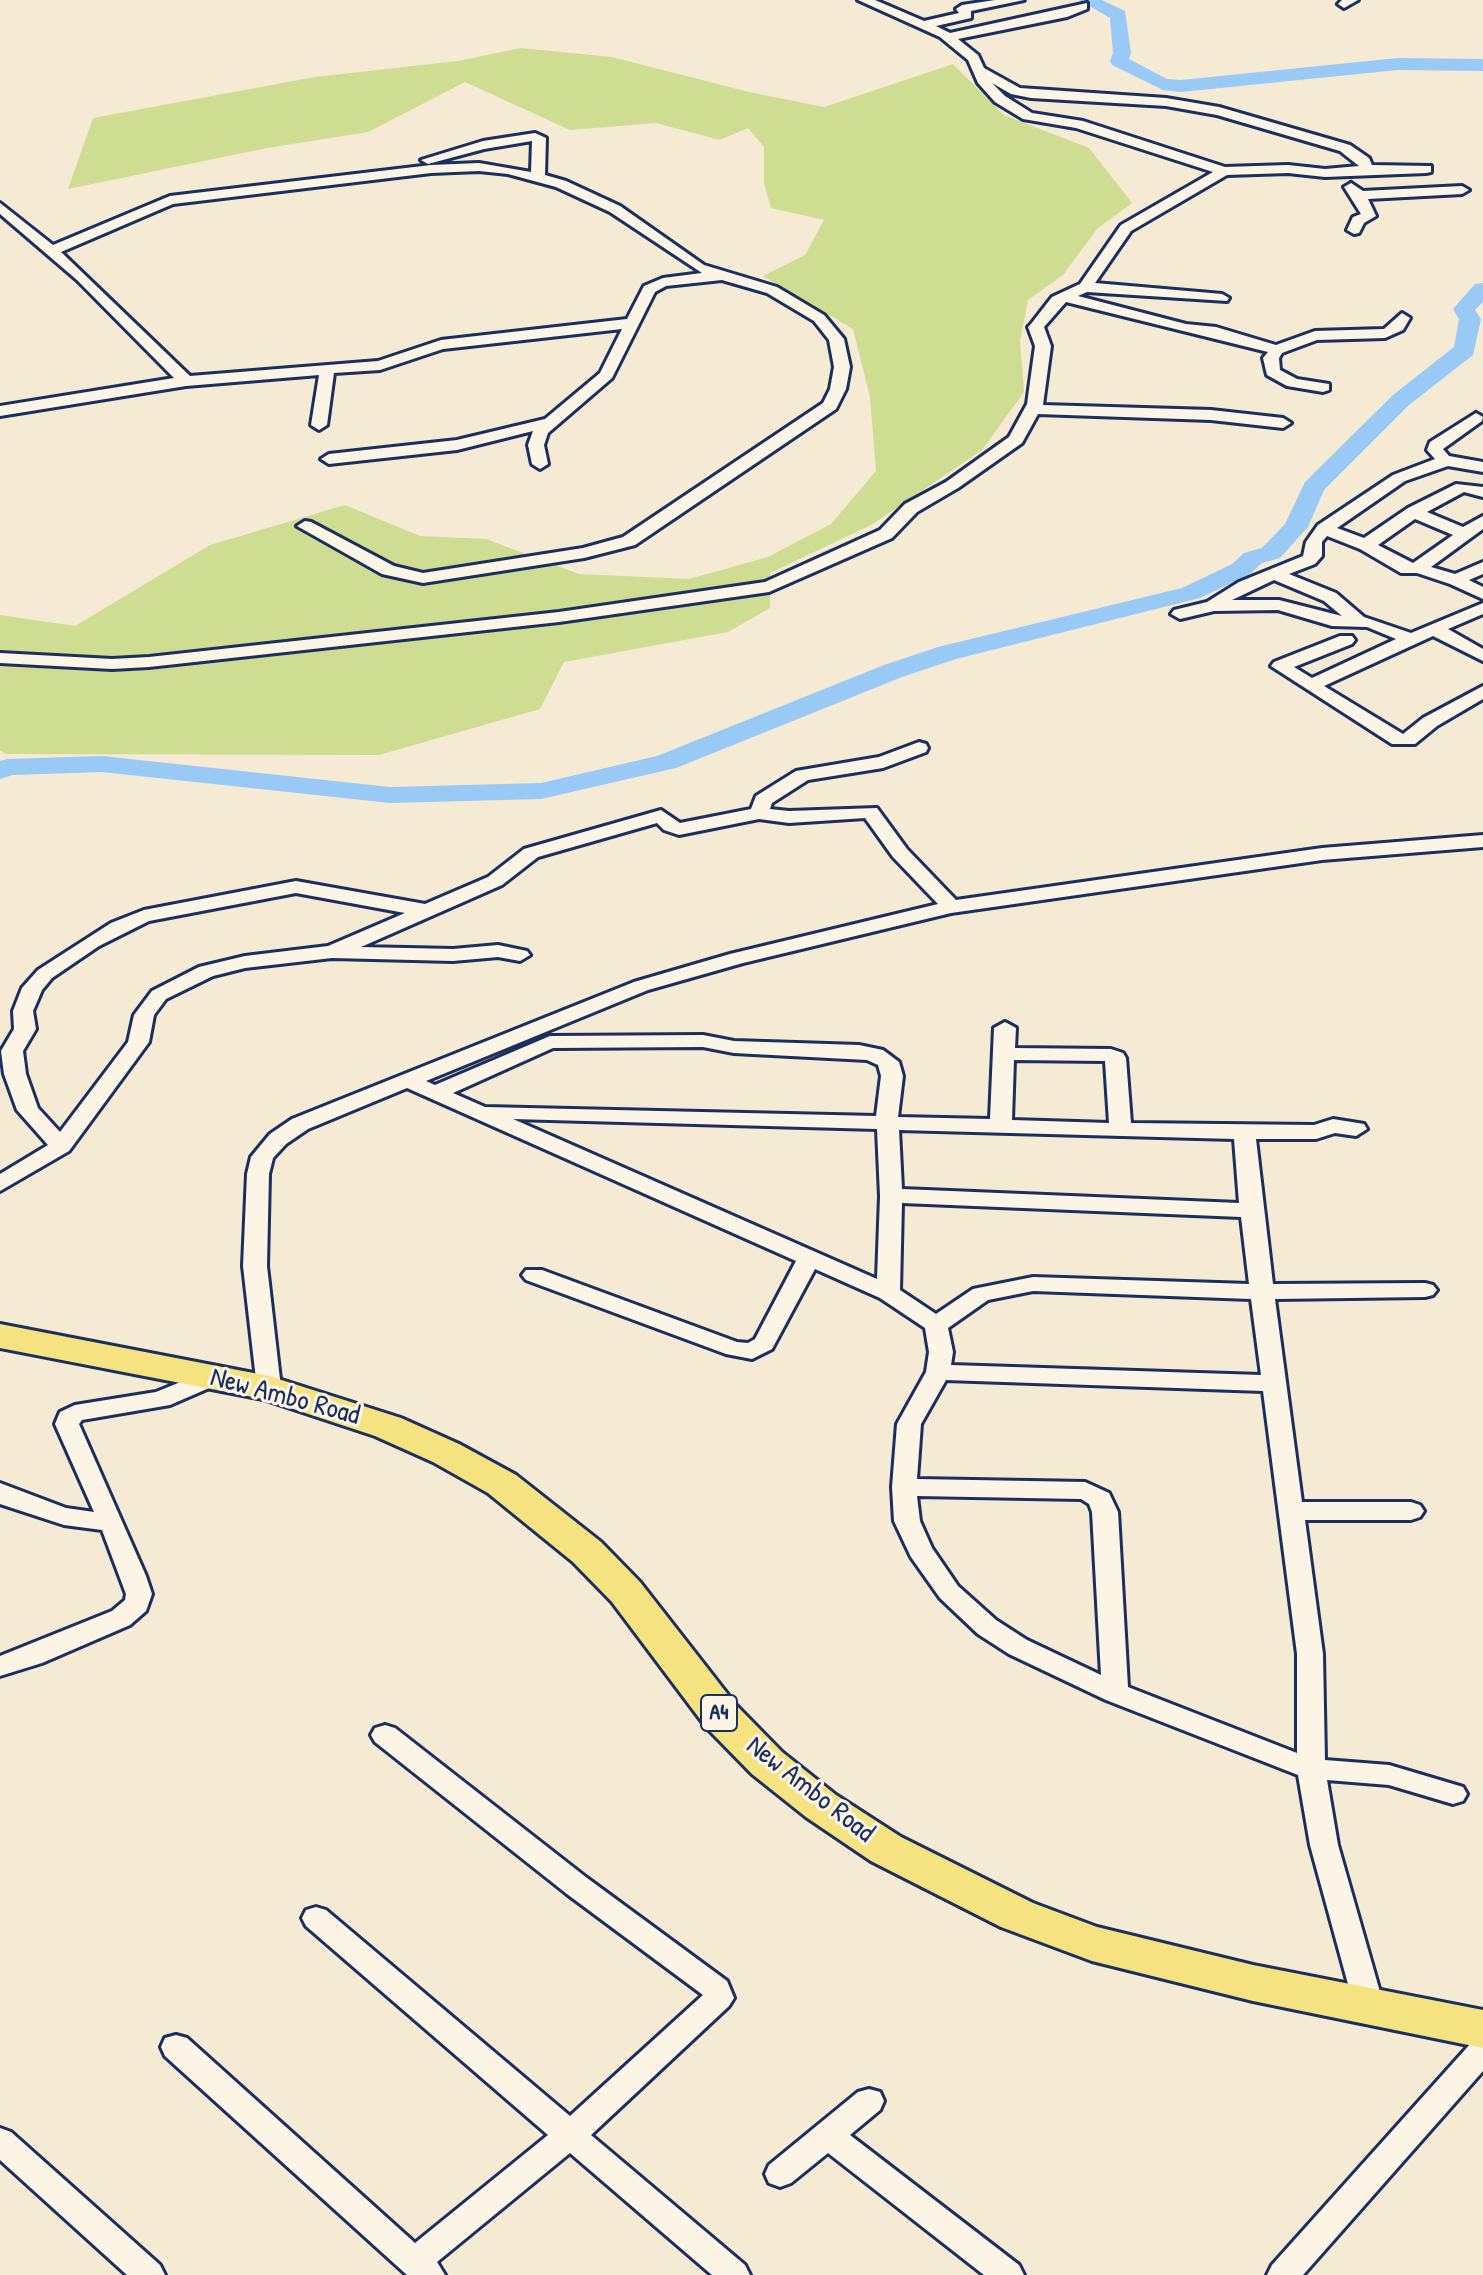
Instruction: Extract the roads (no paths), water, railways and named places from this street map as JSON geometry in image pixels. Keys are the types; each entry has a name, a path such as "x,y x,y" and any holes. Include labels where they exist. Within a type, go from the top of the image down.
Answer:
{"main road":[{"name":"New Ambo Road","path":"0,1336 269,1388 388,1427 446,1453 502,1484 587,1552 626,1592 721,1716 767,1763 821,1806 886,1849 1017,1915 1092,1943 1253,1983 1483,2029"}],"street":[{"path":"864,0 887,3 948,37 973,58 985,83 1000,99 1028,116 1078,124 1224,171 1288,169 1325,173 1426,169"},
{"path":"924,25 967,15 962,9 1018,0"},
{"path":"948,37 1063,14 1083,6"},
{"path":"979,70 1016,91 1031,94 1166,102 1219,111 1345,148 1364,161 1367,169"},
{"path":"386,174 483,145 535,137 539,138 538,176"},
{"path":"51,251 170,200 386,174 479,167 538,176 615,209 699,268 772,290 819,318 836,339 842,367 838,389 830,406 638,537 584,553 423,578 388,570 305,526"},
{"path":"0,658 140,663 559,617 769,587 886,534 911,508 952,485 1016,440 1032,409 1043,346 1036,327 1057,300 1085,287 1126,228 1224,171"},
{"path":"1325,173 1346,182 1359,195 1369,216 1358,220 1354,230"},
{"path":"1359,195 1462,190"},
{"path":"3,213 51,251 186,381"},
{"path":"540,464 536,445 541,431 607,375 633,323 640,301 653,285 724,275"},
{"path":"1085,287 1222,298"},
{"path":"1065,297 1186,328 1216,332 1277,350"},
{"path":"1323,387 1303,386 1272,372 1271,358 1277,350 1315,336 1395,330 1402,318"},
{"path":"0,411 186,381 380,365 441,345 633,323"},
{"path":"319,425 327,370"},
{"path":"1032,409 1211,415 1283,423"},
{"path":"1445,461 1435,450 1436,445 1481,416"},
{"path":"329,459 457,445 550,422"},
{"path":"1214,606 1216,602 1313,556 1312,545 1324,529 1391,482 1445,461 1456,460 1483,467"},
{"path":"1366,545 1414,512 1462,487 1483,492"},
{"path":"1414,512 1462,533"},
{"path":"1418,568 1462,533 1483,521"},
{"path":"1324,529 1366,545 1407,569 1418,568 1456,580 1483,594"},
{"path":"1456,580 1483,567"},
{"path":"1273,574 1330,597 1359,621"},
{"path":"1180,614 1214,606 1279,605 1332,621 1359,621 1382,626 1411,639"},
{"path":"1311,685 1483,608"},
{"path":"1436,630 1483,656"},
{"path":"1346,640 1281,664 1282,668 1404,741 1483,691"},
{"path":"759,813 763,800 803,775 883,762 919,748"},
{"path":"332,952 495,881 531,853 661,816 679,829 759,813 789,817 870,812 900,853 927,878 951,907"},
{"path":"269,1388 255,1266 255,1206 262,1157 278,1139 300,1124 641,986 737,958 951,907 1169,872 1322,854 1483,841"},
{"path":"61,1146 28,1110 15,1074 12,1051 25,1029 23,1011 32,988 45,974 92,942 118,927 157,912 296,887 425,910"},
{"path":"0,1184 61,1146 138,1042 144,1015 159,995 206,971 245,962 332,952 453,955 498,951 520,955"},
{"path":"1001,1125 1005,1028"},
{"path":"434,1093 550,1042 703,1041 734,1047 859,1051 884,1059 891,1070 888,1293"},
{"path":"1004,1054 1111,1055 1115,1058 1120,1128"},
{"path":"406,1080 888,1293 936,1325 941,1352 938,1372 909,1424 904,1487 907,1521 920,1551 949,1592 987,1627 1018,1647 1115,1693 1311,1769 1389,1775 1453,1794"},
{"path":"480,1112 1244,1133 1316,1132 1333,1126 1356,1129"},
{"path":"1244,1133 1251,1210 1310,1654 1311,1769 1324,1845 1369,2006"},
{"path":"891,1196 1251,1210"},
{"path":"534,1275 734,1349 752,1351 764,1344 809,1258"},
{"path":"936,1325 981,1294 1033,1284 1262,1292 1425,1290"},
{"path":"938,1372 1276,1383"},
{"path":"0,1666 33,1656 121,1618 137,1604 139,1594 112,1523 67,1424 69,1418 75,1413 161,1399 215,1376"},
{"path":"904,1487 1085,1491 1100,1499 1105,1512 1115,1693"},
{"path":"0,1492 9,1498 64,1516 112,1523"},
{"path":"1291,1511 1411,1511"},
{"path":"176,2047 422,2268 719,1998 717,1989 577,1886 385,1735"},
{"path":"316,1918 734,2275"},
{"path":"1283,2275 1483,2051"},
{"path":"780,2174 869,2101"},
{"path":"829,2136 1008,2275"},
{"path":"0,2141 148,2274"}],"waterway":[{"path":"1088,0 1119,15 1122,53 1119,61 1163,84 1181,86 1398,64 1483,65"},
{"path":"0,771 7,767 102,764 390,795 541,791 666,762 893,671 947,653 1191,593 1241,569 1253,558 1271,553 1296,527 1313,487 1401,400 1465,350 1470,319 1464,309 1483,289"}]}
